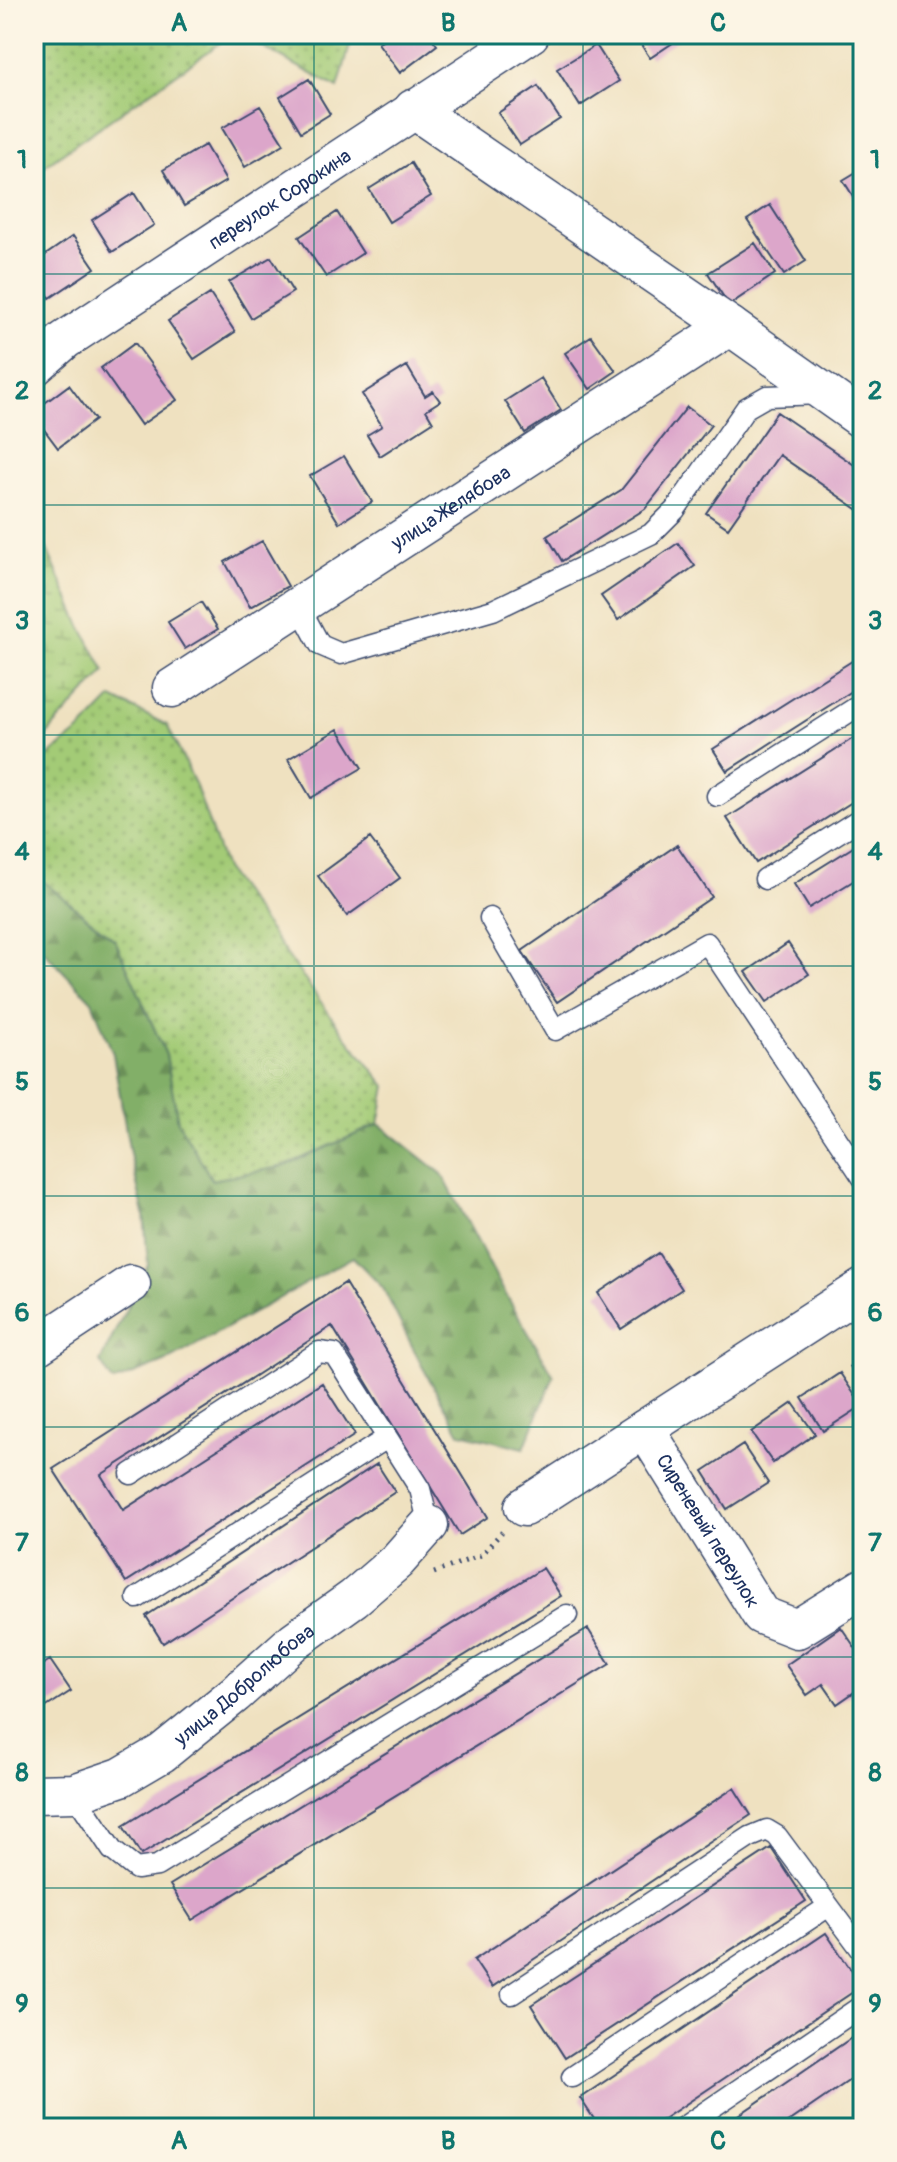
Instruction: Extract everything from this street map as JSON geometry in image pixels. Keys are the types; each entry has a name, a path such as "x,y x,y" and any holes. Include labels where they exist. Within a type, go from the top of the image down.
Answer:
{"street":[{"name":"переулок Сорокина","path":"34,367 65,340 530,34"},
{"path":"413,109 863,420"},
{"name":"улица Желябова","path":"172,688 730,326"},
{"path":"34,1348 131,1284"},
{"path":"524,1507 863,1288"},
{"name":"Сиреневый переулок","path":"645,1429 761,1615 797,1629 863,1588"},
{"name":"улица Добролюбова","path":"34,1794 74,1793 121,1777 162,1753 294,1641 354,1598 397,1561 429,1525"}],"lane":[{"path":"299,606 320,645 341,654 493,610 651,534 675,510 746,408 767,396 826,394"},
{"path":"717,796 863,703"},
{"path":"765,879 863,817"},
{"path":"490,918 555,1030 707,943 863,1178"},
{"path":"131,1474 319,1352 334,1354 420,1489 429,1525"},
{"path":"137,1598 387,1438"},
{"path":"74,1793 112,1850 136,1869 157,1866 567,1615"},
{"path":"512,1994 750,1837 767,1830 777,1836 863,1952"},
{"path":"572,2077 829,1906"},
{"path":"682,2128 863,2005"}],"path":[{"path":"424,1577 481,1555 524,1507"}],"green space":[{"path":"55,34 233,34 34,173 34,44"},
{"path":"238,34 353,34 338,88"},
{"path":"34,473 41,484 45,545 105,672 34,751"},
{"path":"112,698 167,725 195,784 225,869 346,1037 386,1086 379,1124 285,1166 212,1180 178,1122 166,1055 115,940 34,874 34,767 81,730"},
{"path":"34,874 115,940 166,1055 178,1122 212,1180 285,1166 379,1124 442,1174 502,1288 554,1376 524,1448 460,1433 383,1288 353,1257 167,1361 113,1382 100,1362 148,1265 144,1214 113,1054 92,1001 34,941"}],"building":[{"path":"390,34 429,34 437,45 400,73 378,43"},
{"path":"634,34 686,34 650,58"},
{"path":"596,45 619,81 580,106 557,69"},
{"path":"309,79 330,114 301,132 280,97"},
{"path":"538,86 560,119 520,145 498,113"},
{"path":"260,106 284,144 245,167 222,128"},
{"path":"205,145 226,181 184,206 163,170"},
{"path":"411,163 431,196 389,222 369,189"},
{"path":"863,168 863,212 843,180"},
{"path":"134,193 154,225 112,252 92,220"},
{"path":"770,205 806,261 784,275 747,220"},
{"path":"337,212 363,253 326,277 299,237"},
{"path":"73,236 95,268 50,298 34,274 34,263"},
{"path":"755,243 775,274 729,305 708,273"},
{"path":"271,257 293,292 251,318 229,282"},
{"path":"210,294 235,332 194,359 168,321"},
{"path":"591,336 616,371 590,389 565,353"},
{"path":"135,343 177,400 141,425 101,368"},
{"path":"407,366 425,396 433,391 440,401 426,410 433,422 380,456 367,435 382,426 362,394"},
{"path":"541,378 561,410 525,433 505,401"},
{"path":"69,385 95,420 58,448 34,416 34,411"},
{"path":"687,407 711,425 645,509 562,561 547,536 621,490"},
{"path":"777,412 863,471 863,513 779,455 728,528 706,513"},
{"path":"344,456 372,502 339,523 310,476"},
{"path":"262,541 288,586 250,607 225,562"},
{"path":"678,543 695,566 618,620 601,596"},
{"path":"201,602 218,629 185,649 168,622"},
{"path":"863,654 863,684 727,771 713,749"},
{"path":"338,729 362,768 311,798 288,759"},
{"path":"863,732 863,795 756,863 727,818"},
{"path":"370,838 400,878 347,916 318,876"},
{"path":"863,841 863,875 809,908 794,884"},
{"path":"677,845 712,897 557,1002 522,951"},
{"path":"788,943 809,974 767,1002 746,972"},
{"path":"658,1253 682,1289 621,1329 598,1293"},
{"path":"345,1283 488,1517 460,1535 332,1326 101,1475 123,1510 322,1383 355,1435 126,1582 53,1469"},
{"path":"863,1358 863,1386 850,1366"},
{"path":"840,1373 862,1406 823,1431 802,1398"},
{"path":"793,1403 815,1434 773,1463 751,1432"},
{"path":"743,1445 768,1483 727,1509 703,1471"},
{"path":"377,1464 395,1492 163,1643 146,1616"},
{"path":"543,1568 561,1596 141,1855 123,1826"},
{"path":"841,1627 863,1659 863,1686 837,1704 823,1684 807,1695 786,1665"},
{"path":"588,1629 610,1664 192,1920 170,1885"},
{"path":"50,1660 71,1691 34,1715 34,1670"},
{"path":"734,1788 751,1815 492,1987 474,1960"},
{"path":"771,1848 806,1901 565,2058 531,2005"},
{"path":"826,1933 862,1986 650,2128 600,2128 580,2098"},
{"path":"863,2030 863,2071 780,2128 720,2128"}]}
